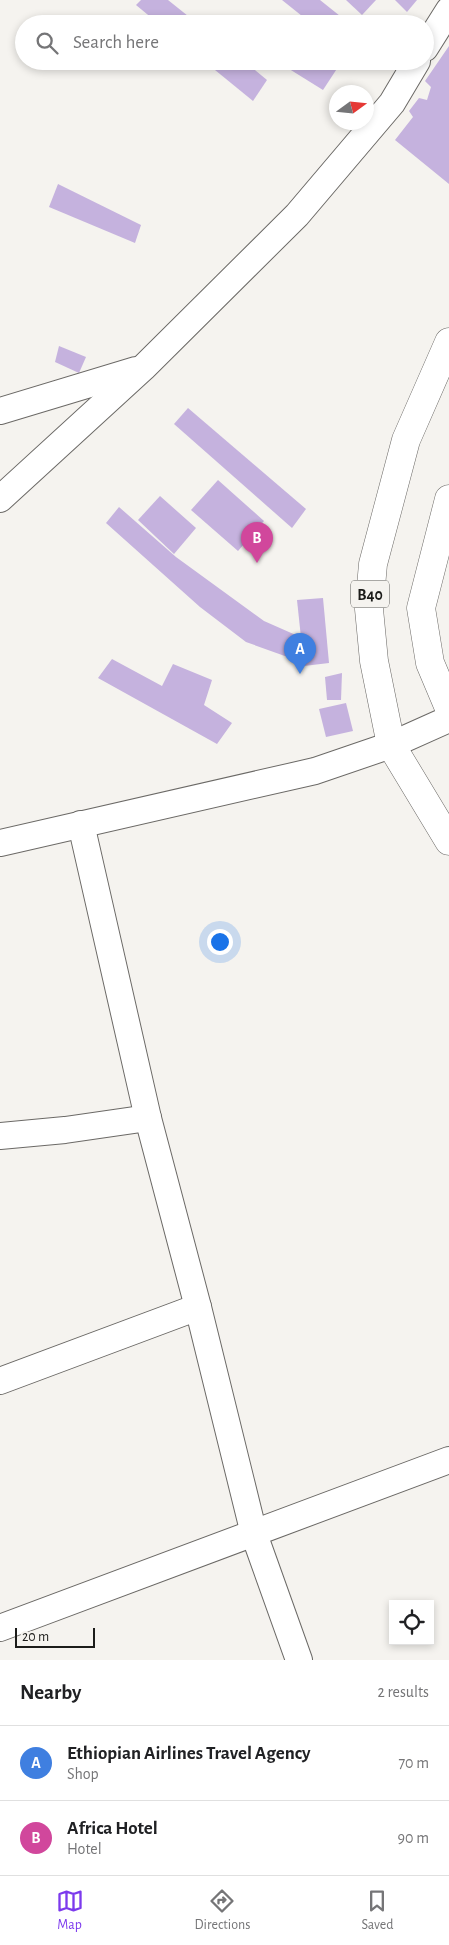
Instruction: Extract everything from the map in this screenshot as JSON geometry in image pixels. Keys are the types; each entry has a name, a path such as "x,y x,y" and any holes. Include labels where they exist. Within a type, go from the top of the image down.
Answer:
{"highway":[{"name":"B40","path":"449,342 406,440 372,564 369,609 374,661 391,745 449,841"},
{"path":"449,499 420,608 430,662 449,708"}],"street":[{"path":"434,34 449,10"},
{"path":"0,499 143,368 297,214 392,103 412,70"},
{"path":"0,411 143,368"},
{"path":"0,844 315,771 391,745 449,719"},
{"path":"81,824 148,1118 198,1307 254,1534 299,1660"},
{"path":"0,1136 65,1130 148,1118"},
{"path":"0,1381 198,1307"},
{"path":"0,1628 449,1460"}],"building":[{"path":"141,0 168,0 187,15 148,15 136,5"},
{"path":"282,0 320,0 339,15 301,15"},
{"path":"346,0 376,0 362,15"},
{"path":"395,0 417,0 407,12"},
{"path":"449,46 449,184 395,140 413,117 409,111 419,98 427,100 431,87 425,81"},
{"path":"215,70 255,70 267,80 253,101"},
{"path":"291,70 336,70 323,90"},
{"path":"58,184 141,225 135,243 49,207"},
{"path":"59,346 86,357 79,373 55,362"},
{"path":"188,408 306,509 292,528 174,424"},
{"path":"218,480 264,521 238,551 191,510"},
{"path":"160,496 196,528 174,554 138,520"},
{"path":"119,507 176,557 264,621 298,636 296,660 246,642 200,607 106,523"},
{"path":"323,598 329,663 304,666 297,600"},
{"path":"112,659 162,686 173,664 212,680 204,705 232,723 217,744 98,678"},
{"path":"342,673 341,700 327,700 325,677"},
{"path":"346,703 353,731 326,737 319,709"}],"place":[{"name":"Africa Hotel","path":"257,563"},
{"name":"Ethiopian Airlines Travel Agency","path":"300,674"}]}
